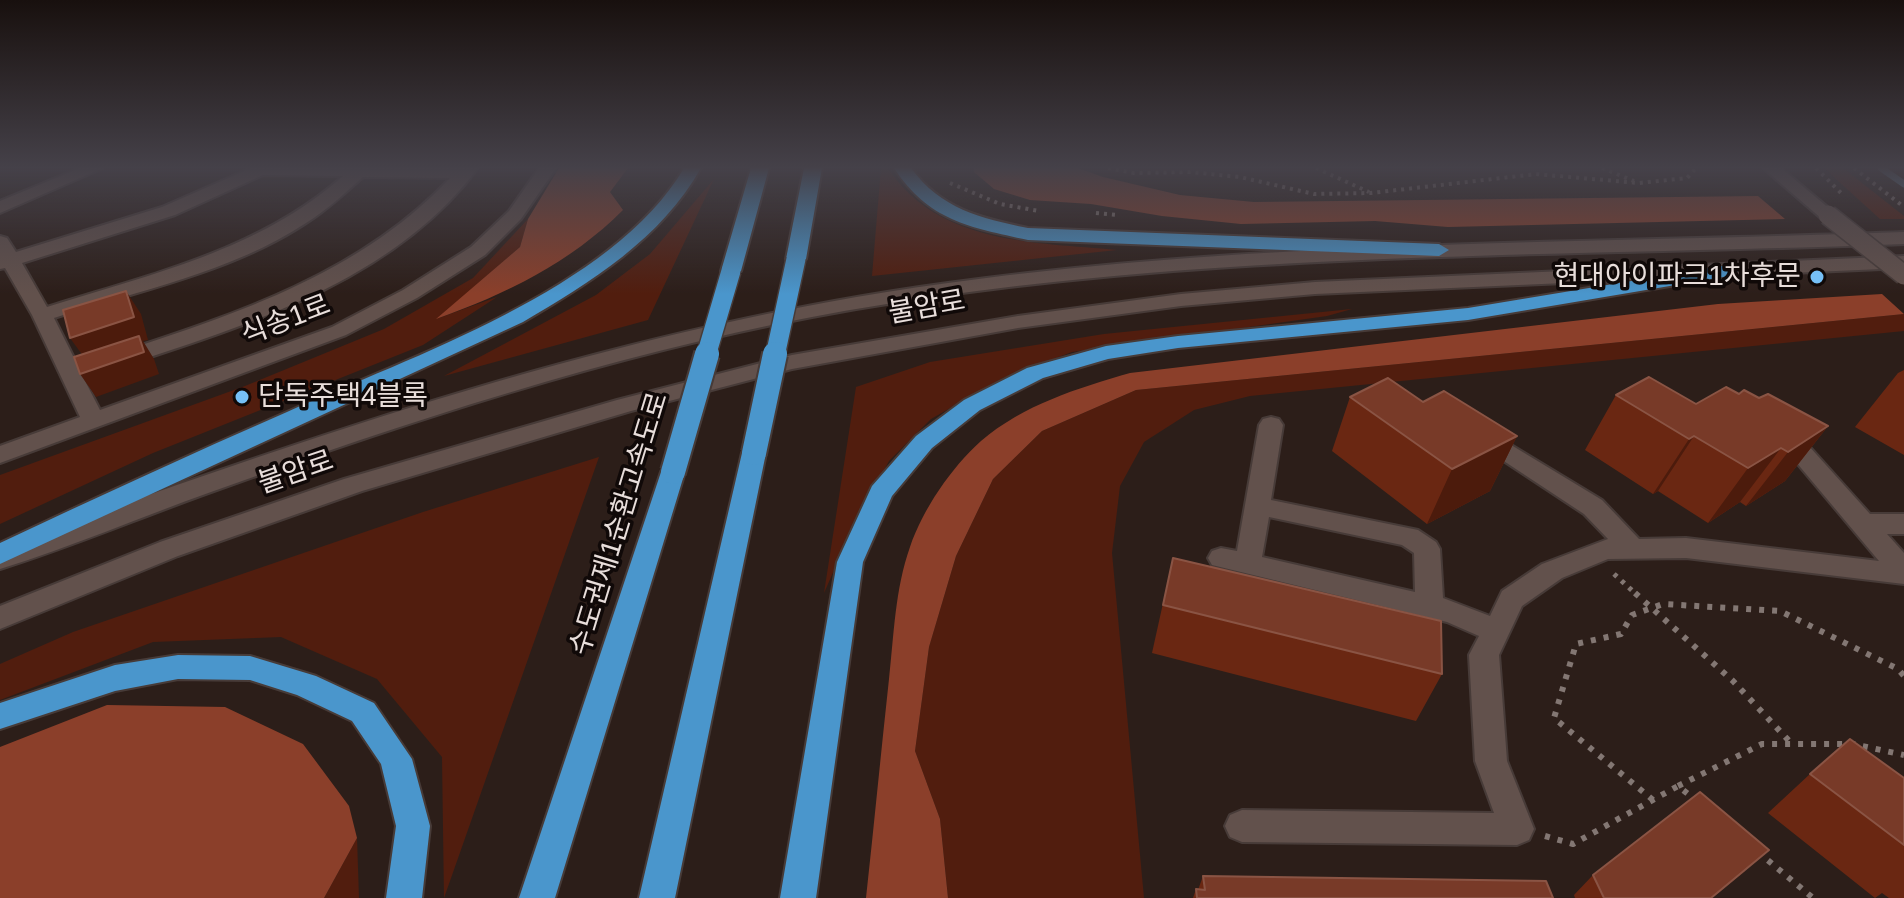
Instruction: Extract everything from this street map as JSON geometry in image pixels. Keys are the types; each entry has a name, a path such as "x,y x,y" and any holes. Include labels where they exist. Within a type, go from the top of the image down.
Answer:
{"highway":[{"path":"0,557 149,483 440,356 547,302 613,255 661,210"},
{"name":"수도권제1순환고속도로","path":"537,898 673,472 748,210"},
{"path":"657,898 805,210"},
{"path":"943,210 1028,234 1439,250"},
{"path":"798,898 850,562 881,492 924,442 972,405 1035,373 1106,353 1178,342 1468,314 1728,271"},
{"path":"0,716 115,678 178,667 250,668 305,685 363,712 396,759 413,826 404,898"}],"street":[{"path":"94,422 42,315 3,255 136,221 163,210"},
{"path":"42,315 210,259 290,225 311,210"},
{"path":"70,376 301,292 409,228 431,210"},
{"name":"식송1로","path":"0,455 339,331 410,294 478,251 518,210"},
{"path":"1822,210 1904,275"},
{"name":"불암로","path":"0,557 470,396 622,354 812,311 998,282 1174,266 1439,250 1904,238"},
{"name":"불암로","path":"0,618 169,549 353,485 625,405 792,362 1018,322 1181,300 1359,286 1904,262"},
{"path":"1765,421 1790,438 1904,573"},
{"path":"1462,422 1593,507 1633,549"},
{"path":"1248,564 1271,425"},
{"path":"1258,506 1409,537 1427,549 1429,606"},
{"path":"1864,524 1904,524"},
{"path":"1242,826 1517,829 1491,761 1484,655 1512,599 1552,571 1605,549 1686,548 1904,573"},
{"path":"1221,558 1453,612 1496,631"}],"path":[{"path":"1035,210 1047,212"},
{"path":"1087,214 1123,216"},
{"path":"1592,555 1733,681 1792,744"},
{"path":"1653,800 1554,718 1576,644 1621,634 1632,615 1663,604 1780,611 1898,669 1904,676"},
{"path":"1517,829 1573,844 1762,744 1853,744 1904,755"},
{"path":"1678,786 1703,806"},
{"path":"1752,847 1813,898"}],"shaded area":[{"path":"534,210 623,210 581,246 536,275 436,319 520,247"},
{"path":"688,210 700,210 648,320 444,376 596,295 650,254"},
{"path":"878,210 930,210 961,226 991,235 1054,245 1117,250 872,276"},
{"path":"1126,210 1774,210 1785,219 1448,227 1375,221 1241,224"},
{"path":"1870,210 1896,210 1904,216 1904,219 1880,219"},
{"path":"528,219 520,247 439,318 497,297 423,345 153,453 0,524 0,475 245,386 384,329 473,278"},
{"path":"1882,294 1904,314 1136,390 1042,431 993,479 956,556 929,647 915,751 940,819 948,898 866,898 896,612 905,563 922,518 949,476 981,441 1015,417 1071,392 1130,373 1718,304"},
{"path":"1352,309 1327,316 1072,352 1003,378 931,419 889,461 853,527 824,593 856,387 930,362 1104,334"},
{"path":"1904,314 1904,331 1250,396 1194,410 1144,442 1120,486 1112,553 1144,898 948,898 940,819 915,751 929,647 956,556 993,479 1042,431 1136,390"},
{"path":"599,457 444,898 442,757 377,679 281,637 153,642 0,700 0,664 73,632 423,512"},
{"path":"107,705 225,707 303,744 349,806 357,838 324,898 0,898 0,747"},
{"path":"357,838 359,898 324,898"}],"building":[{"path":"126,291 134,317 70,338 63,310"},
{"path":"139,336 144,352 80,374 74,357"},
{"path":"1649,377 1696,404 1726,387 1739,394 1744,390 1759,398 1768,394 1828,426 1788,452 1781,448 1748,468 1694,436 1689,439 1616,395"},
{"path":"1388,378 1423,402 1444,391 1517,436 1452,469 1350,397"},
{"path":"1173,558 1441,621 1442,674 1163,605"},
{"path":"1850,739 1904,778 1904,845 1810,774"},
{"path":"1700,792 1769,850 1711,898 1604,898 1593,875"},
{"path":"1203,876 1546,881 1553,898 1197,898 1196,889 1205,890"}],"place":[{"name":"현대아이파크1차후문","path":"1817,277"},
{"name":"단독주택4블록","path":"242,397"}]}
